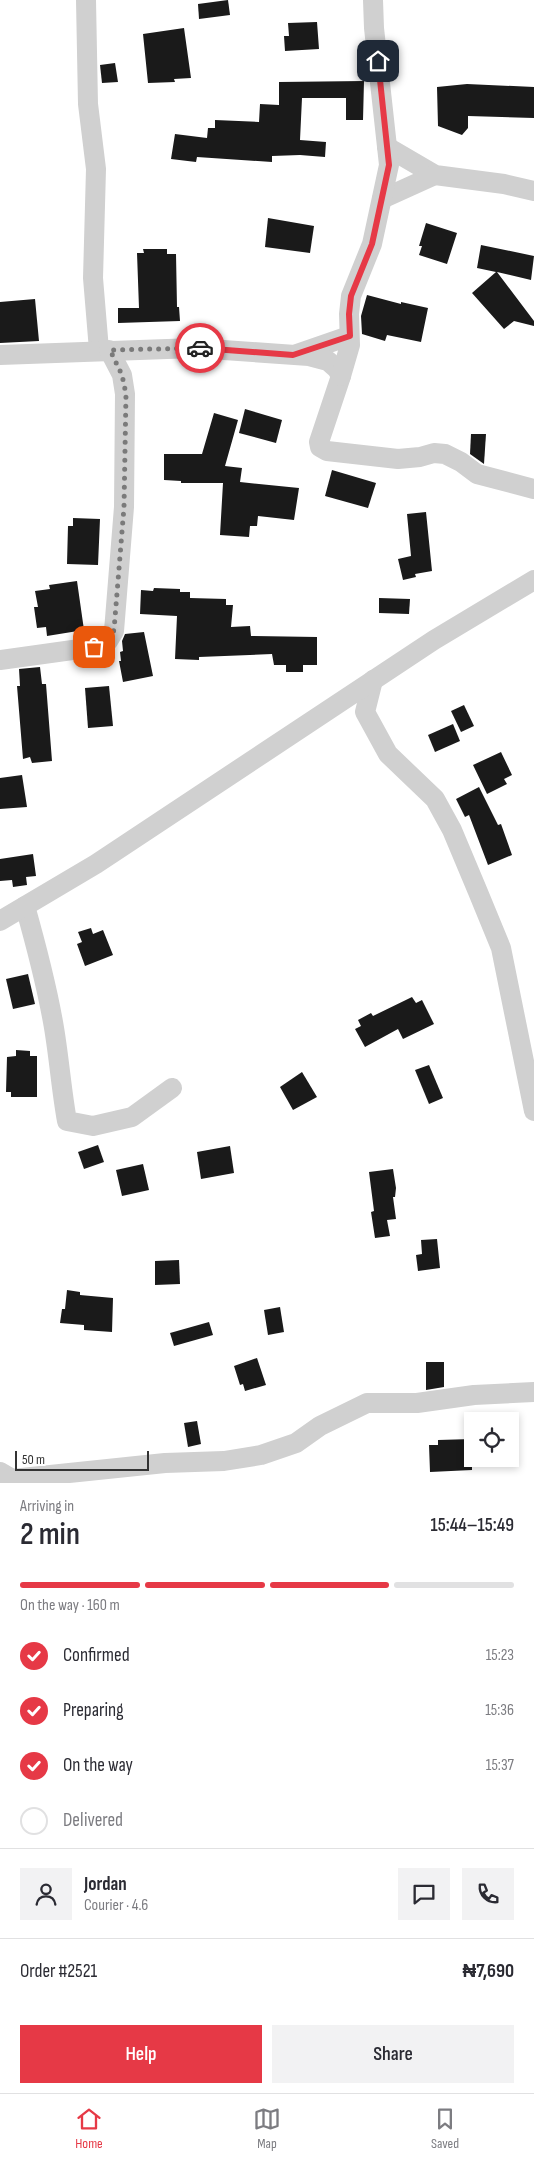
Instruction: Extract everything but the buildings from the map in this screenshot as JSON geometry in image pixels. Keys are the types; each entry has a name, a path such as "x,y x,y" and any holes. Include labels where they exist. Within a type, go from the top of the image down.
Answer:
{"street":[{"path":"0,660 94,647 108,641 114,630 124,507 126,394 122,375 104,350 93,278 96,169 88,104 86,0"},
{"path":"373,0 374,28 389,165 372,244 351,296 349,314 350,344 319,442 320,447 327,451 398,459 420,457 434,453 445,454 461,462 477,474 534,489"},
{"path":"387,147 435,175 504,184 534,191"},
{"path":"382,199 435,175"},
{"path":"293,355 350,336"},
{"path":"0,355 195,348 309,356 328,361 337,369 340,376"},
{"path":"0,921 96,864 434,640 534,580"},
{"path":"373,680 365,712 388,754 435,799 452,830 501,948 534,1111"},
{"path":"338,704 365,712"},
{"path":"25,906 40,958 53,1024 60,1085 67,1121 93,1126 132,1117 172,1088"},
{"path":"6,1478 166,1463 224,1461 261,1455 296,1443 320,1426 367,1403 417,1403 474,1395 534,1392"}],"way so far":[{"path":"94,647 108,641 114,630 124,507 126,394 122,375 110,350 200,348"}],"route":[{"path":"200,348 293,355 350,336 349,314 351,296 372,244 389,165 378,61"}]}
